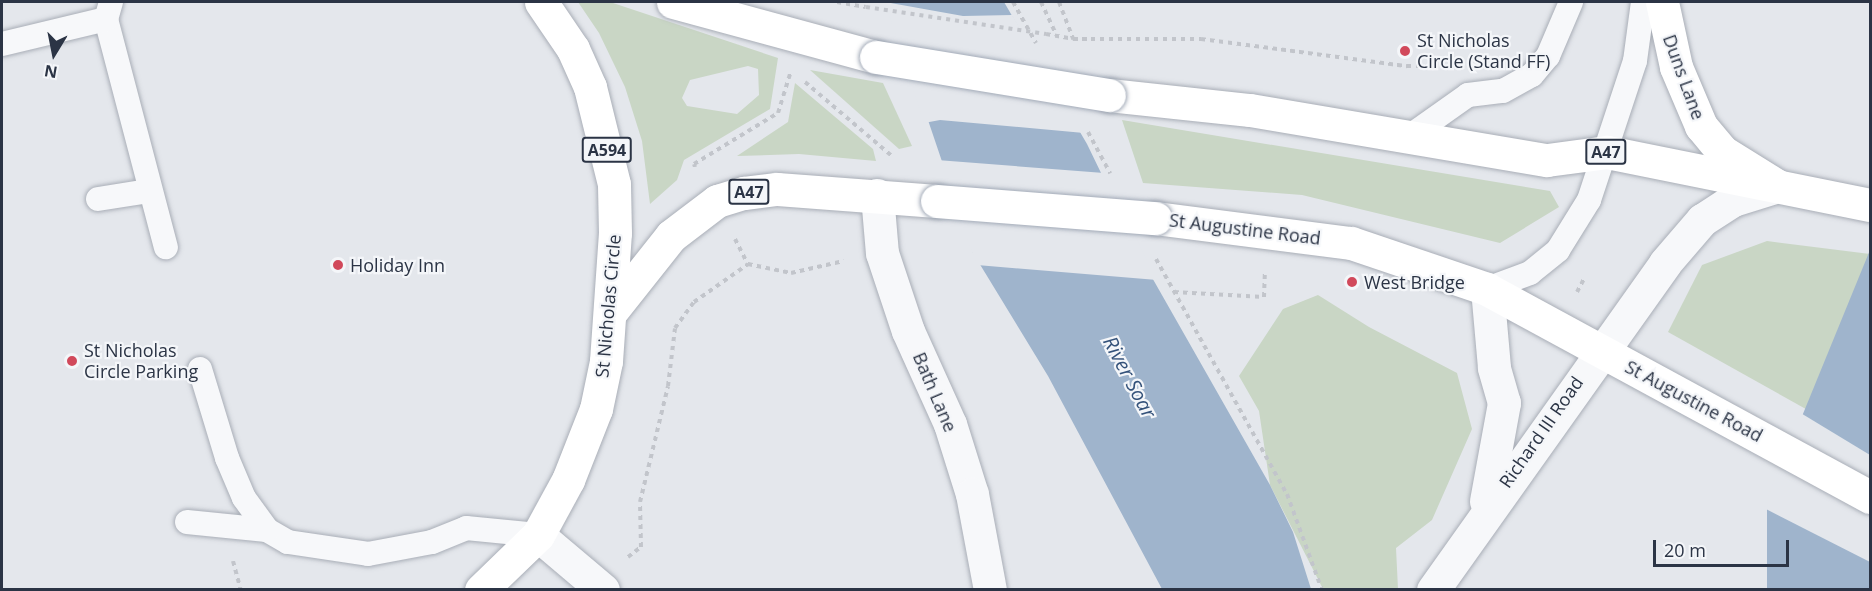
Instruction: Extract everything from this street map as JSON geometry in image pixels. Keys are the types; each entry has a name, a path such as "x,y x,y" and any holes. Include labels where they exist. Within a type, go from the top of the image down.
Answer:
{"main road":[{"name":"St Nicholas Circle","path":"482,590 538,535 568,480 596,409 610,313 614,184 604,136 590,87 573,49 541,2"},
{"name":"A47","path":"674,2 797,38 876,57 1109,94 1250,110 1547,160 1606,152 1870,205"},
{"name":"Duns Lane","path":"1662,2 1676,67 1701,126 1723,152 1790,189"},
{"name":"St Augustine Road","path":"610,313 671,236 717,201 744,193 777,189 1155,218 1351,243 1487,289 1870,497"}],"street":[{"name":"Richard III Road","path":"1433,590 1483,514 1600,350 1702,220 1733,200 1790,189"},
{"name":"Bath Lane","path":"877,195 882,253 908,331 950,424 972,494 990,590"},
{"name":"Richard III Road","path":"1483,514 1504,403 1494,367 1487,289"},
{"path":"538,535 600,586"}],"lane":[{"path":"1410,136 1468,96 1503,91 1532,75 1548,56 1571,2"},
{"path":"1487,289 1530,273 1558,250 1589,200 1635,61 1643,2"},
{"path":"2,44 109,10 149,191 166,247"},
{"path":"98,199 149,191"},
{"path":"200,369 227,459 244,498 267,530"},
{"path":"187,522 267,530 288,542 368,554 432,542 466,528 538,535"}],"path":[{"path":"837,2 1073,39 1201,39 1407,66 1454,66"},
{"path":"1013,2 1038,45"},
{"path":"1041,2 1057,36"},
{"path":"1059,2 1073,39"},
{"path":"797,38 791,70 891,153 923,199"},
{"path":"1084,126 1113,177"},
{"path":"1151,250 1287,494 1322,590"},
{"path":"600,586 641,547 640,502 668,386 675,328 694,302 748,264 791,273 882,253"},
{"path":"1173,292 1251,296"}],"green space":[{"path":"578,2 610,2 778,58 770,109 684,160 677,180 650,204 642,141 625,87 599,33","holes":["748,66 758,69 759,95 737,114 687,106 682,98 690,80"]},
{"path":"810,70 883,83 912,146 899,149"},
{"path":"795,83 873,149 876,161 799,154 737,156 788,122"},
{"path":"1122,120 1550,191 1559,207 1500,243 1302,195 1143,183"},
{"path":"1767,241 1870,254 1813,413 1668,332 1702,265"},
{"path":"1318,295 1369,327 1457,373 1472,429 1432,520 1396,548 1398,589 1323,589 1270,485 1259,411 1239,376 1283,309"}],"water":[{"name":"River Soar","path":"888,2 1004,2 1087,144 1150,274 1270,485 1293,532 1311,589 1162,589 1048,376 973,253"},
{"path":"1870,250 1870,589 1767,589 1767,502"}],"pier":[{"path":"885,2 963,16 1012,15 1084,133 940,120 924,123"},
{"path":"937,160 1104,173 1157,280 977,265"},
{"path":"1799,412 1870,455 1870,562 1764,508"}],"place":[{"name":"St Nicholas Circle (Stand FF)","path":"1405,51"},
{"name":"Holiday Inn","path":"338,265"},
{"name":"West Bridge","path":"1352,282"},
{"name":"St Nicholas Circle Parking","path":"72,361"}]}
